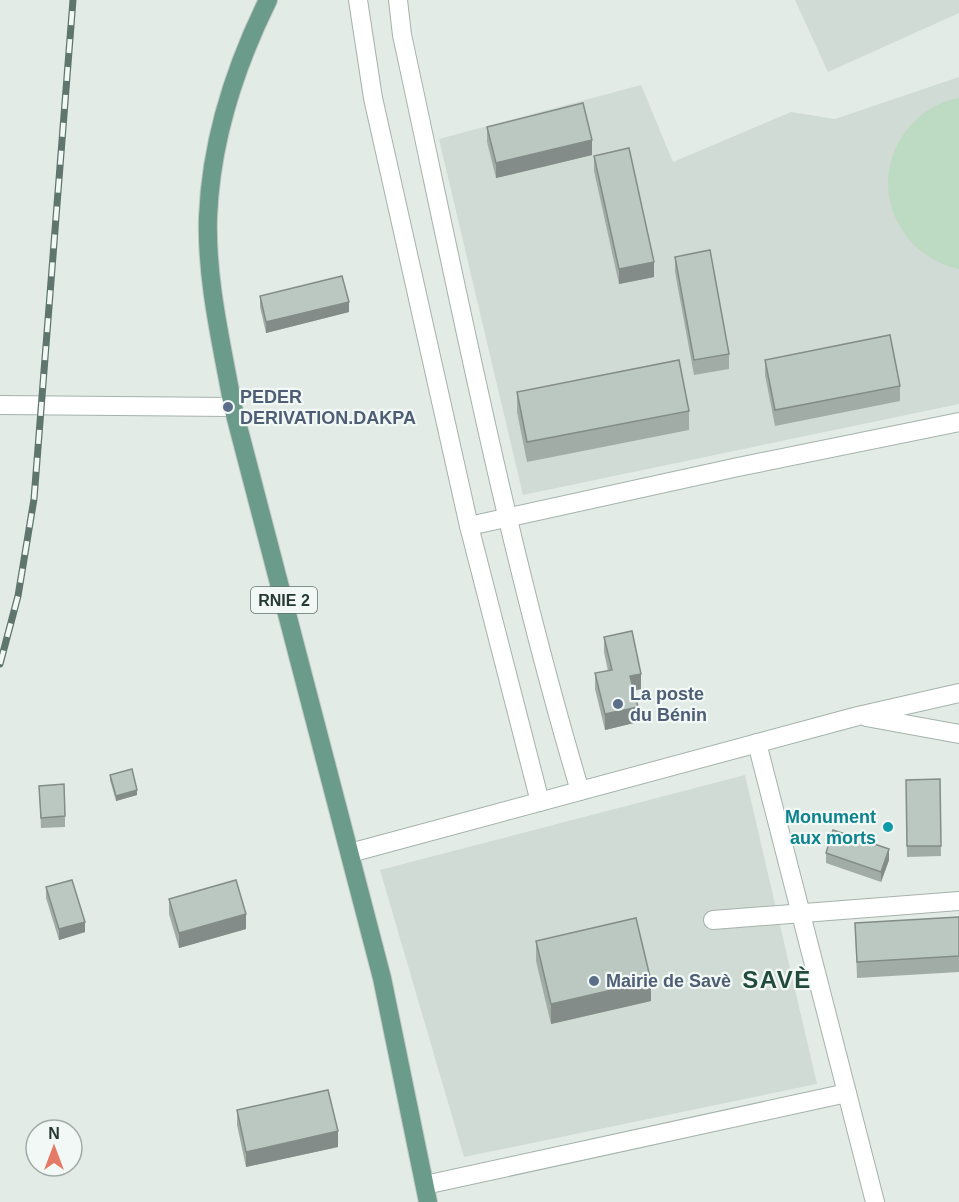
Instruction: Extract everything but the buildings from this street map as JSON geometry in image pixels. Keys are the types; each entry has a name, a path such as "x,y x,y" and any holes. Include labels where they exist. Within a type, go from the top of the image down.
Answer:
{"main road":[{"name":"RNIE 2","path":"268,0 251,34 231,86 217,135 208,219 216,313 233,407 382,978 427,1194"}],"street":[{"path":"357,0 373,98 469,526 540,802"},
{"path":"398,0 405,46 506,517 550,692 580,791"},
{"path":"0,405 233,407"},
{"path":"469,526 738,466 959,422"},
{"path":"350,853 858,716 959,693"},
{"path":"858,716 959,734"},
{"path":"757,743 875,1202"},
{"path":"713,920 959,901"},
{"path":"427,1194 847,1093"}],"shaded area":[{"path":"795,0 959,0 959,13 828,72"},
{"path":"959,77 959,404 523,495 439,139 641,85 673,162 791,112 835,119"},
{"path":"745,775 817,1084 464,1157 380,870"}],"green space":[{"path":"959,98 959,269 935,260 915,246 900,227 891,206 888,184 891,160 901,138 927,111"}],"railway":[{"path":"0,664 18,596 34,499 73,0"}],"place":[{"name":"PEDER DERIVATION.DAKPA","path":"228,407"},
{"name":"La poste du Bénin","path":"618,704"},
{"name":"Monument aux morts","path":"888,827"},
{"name":"Mairie de Savè","path":"594,981"}],"district":[{"name":"SAVÈ","path":"777,979"}]}
